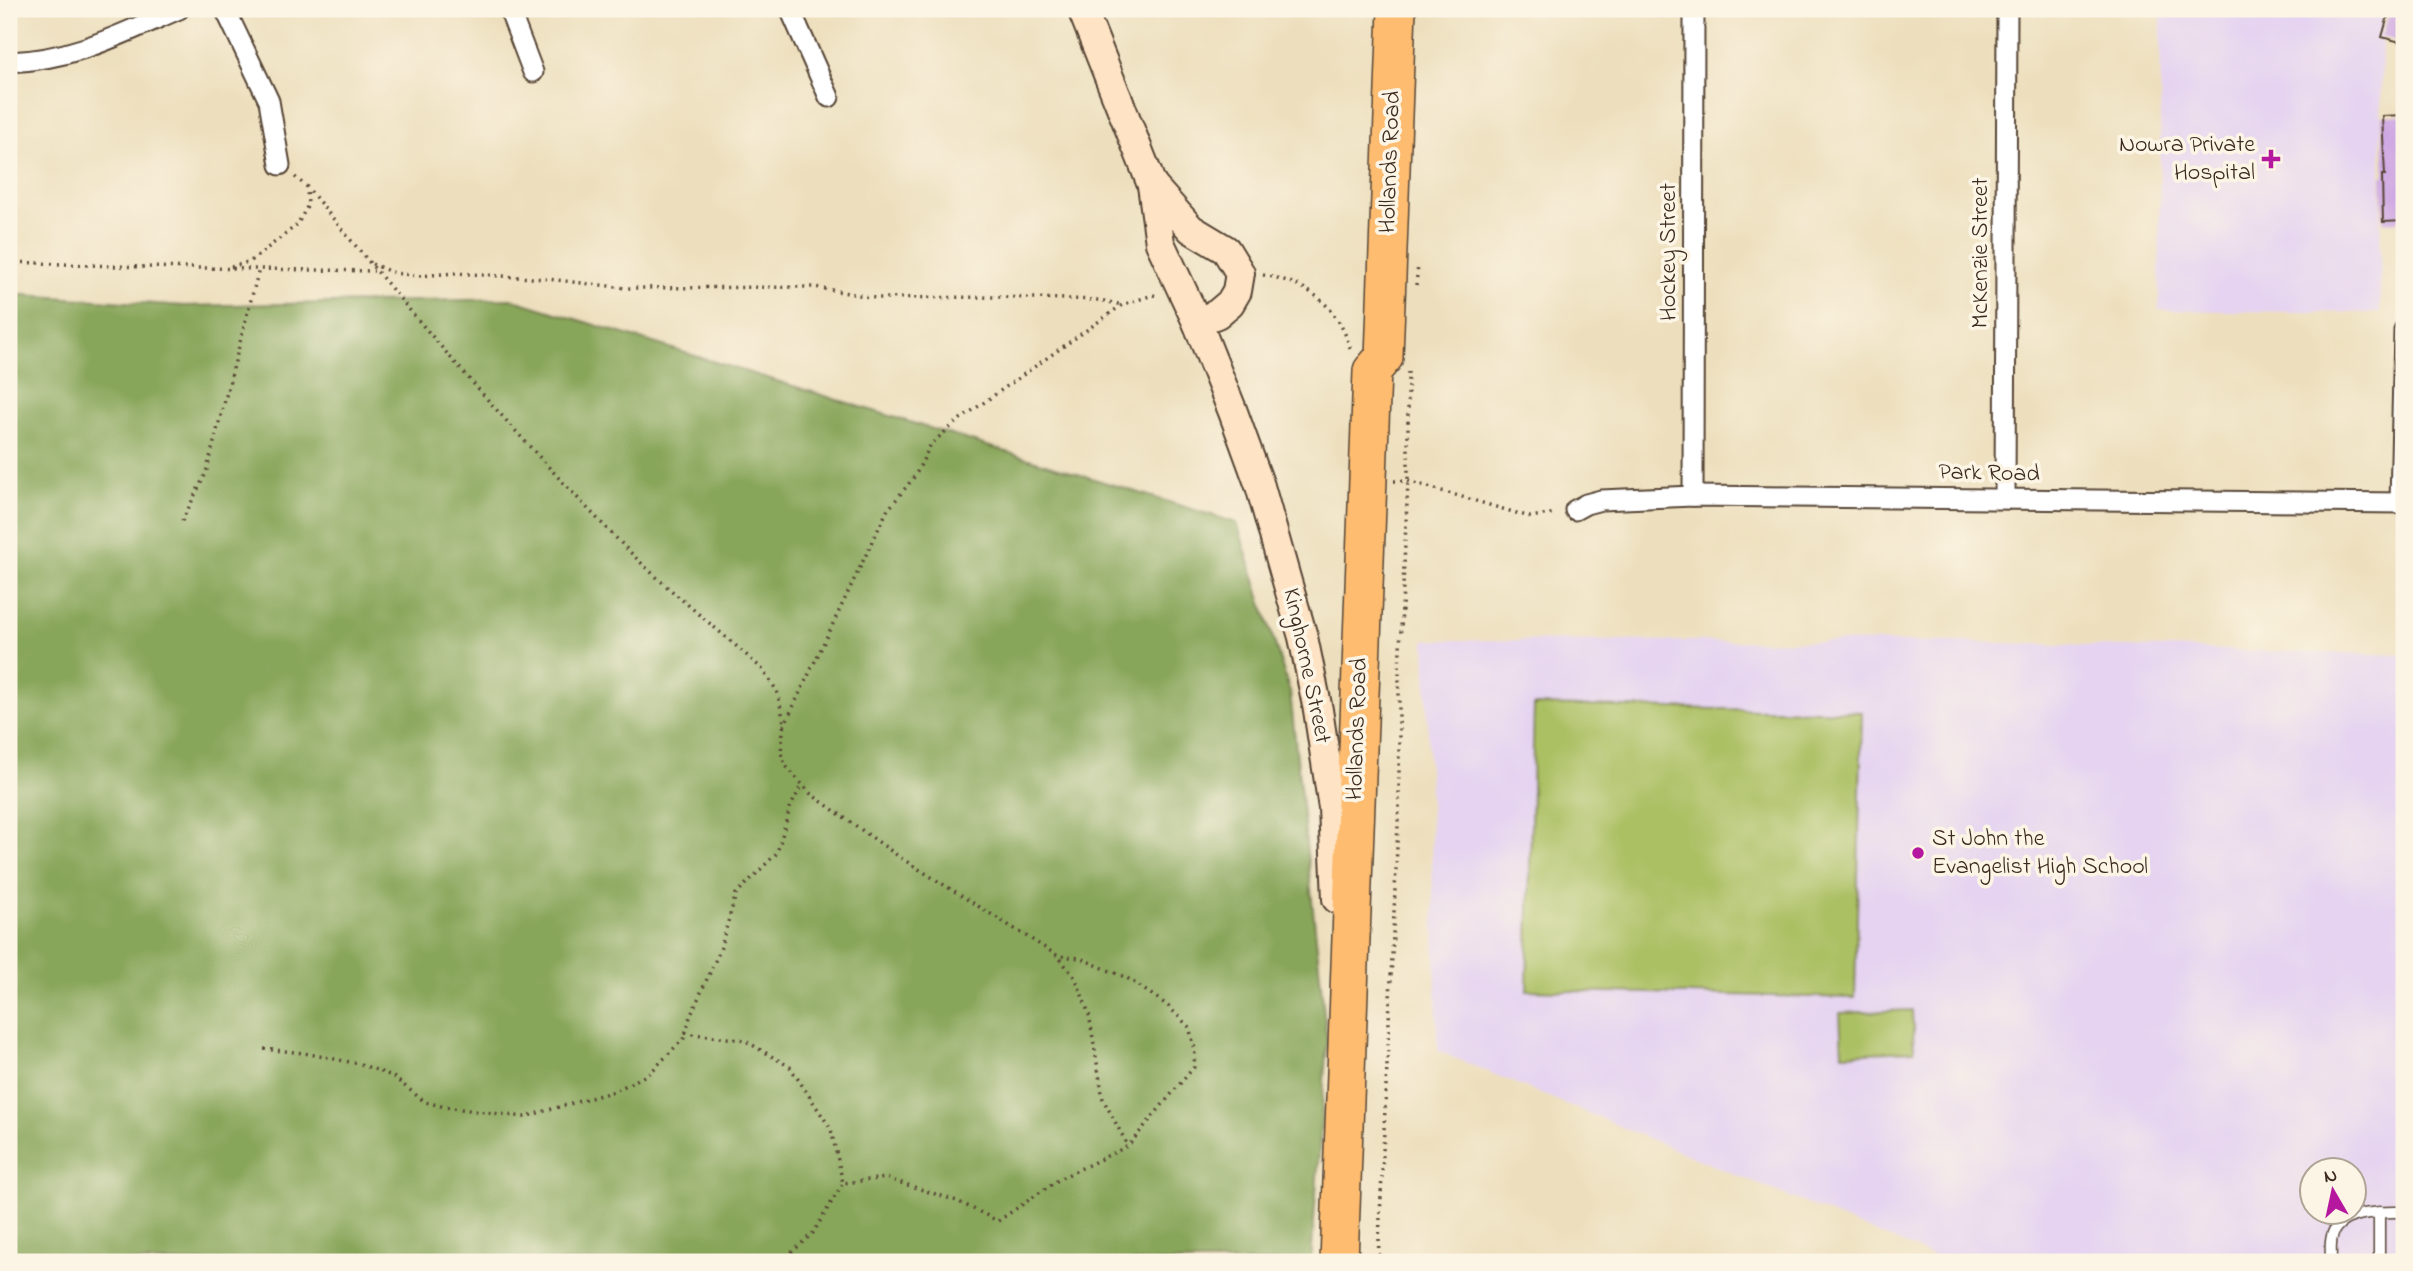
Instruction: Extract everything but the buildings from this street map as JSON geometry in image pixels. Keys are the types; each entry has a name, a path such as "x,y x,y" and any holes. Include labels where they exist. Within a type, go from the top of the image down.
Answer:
{"highway":[{"name":"Hollands Road","path":"1360,1260 1357,1095 1372,371 1382,358 1397,9"}],"main road":[{"name":"Kinghorne Street","path":"1082,9 1152,186 1160,243 1197,322 1260,486 1303,637 1333,807 1337,898 1331,1079 1357,1095"},
{"name":"Kinghorne Street","path":"1152,186 1191,229 1226,250 1240,273"},
{"path":"1197,322 1217,314 1230,303 1237,291 1240,273"}],"street":[{"path":"9,62 48,60 93,47 179,9"},
{"path":"225,9 269,101 279,165"},
{"path":"509,9 534,72"},
{"path":"790,9 829,97"},
{"name":"Hockey Street","path":"1693,496 1694,9"},
{"name":"McKenzie Street","path":"2005,498 2007,9"},
{"path":"2402,503 2404,330"},
{"name":"Park Road","path":"1575,510 1601,500 1693,496 2402,503"}],"lane":[{"path":"2331,1262 2332,1234 2336,1227 2353,1217 2404,1212"},
{"path":"2379,1213 2379,1262"}],"path":[{"path":"279,165 307,187 511,426 625,547 762,669 777,691 785,765 811,794 901,858 1058,956 1076,979 1088,1014 1103,1098 1128,1146"},
{"path":"226,268 251,261 297,225 308,205 307,187"},
{"path":"1415,291 1418,258"},
{"path":"9,262 376,271"},
{"path":"370,264 394,273 455,273 626,288 815,287 875,298 1100,300 1122,305"},
{"path":"182,521 206,473 259,269"},
{"path":"1240,273 1284,279 1310,290 1326,304 1346,332 1382,358 1408,481 1399,670 1399,803 1360,1260"},
{"path":"783,728 887,511 915,476 931,444 959,420 1122,305 1153,295 1165,300"},
{"path":"1408,481 1530,517 1575,510"},
{"path":"264,1049 360,1064 392,1076 425,1102 445,1107 524,1116 615,1091 650,1073 684,1038 690,1017 720,950 736,894 777,853 790,808 802,784"},
{"path":"843,1183 886,1178 957,1201 998,1221 1061,1178 1128,1146 1194,1067 1195,1049 1189,1027 1167,1005 1127,978 1080,958 1058,956"},
{"path":"685,1034 744,1040 790,1068 831,1129 843,1183 813,1233 781,1262"}],"shaded area":[{"name":"Nowra Private Hospital","path":"2161,9 2382,9 2380,313 2159,310"},
{"name":"St John the Evangelist High School","path":"1425,640 1963,642 2404,655 2404,1262 1946,1262 1438,1051"}],"green space":[{"path":"9,294 184,306 511,299 1237,523 1290,692 1327,1041 1311,1262 9,1262"},
{"path":"1534,705 1862,712 1855,998 1527,990"},
{"path":"1912,1010 1914,1051 1842,1054 1840,1013"}],"place":[{"name":"Nowra Private Hospital","path":"2271,159"},
{"name":"St John the Evangelist High School","path":"1918,853"}]}
